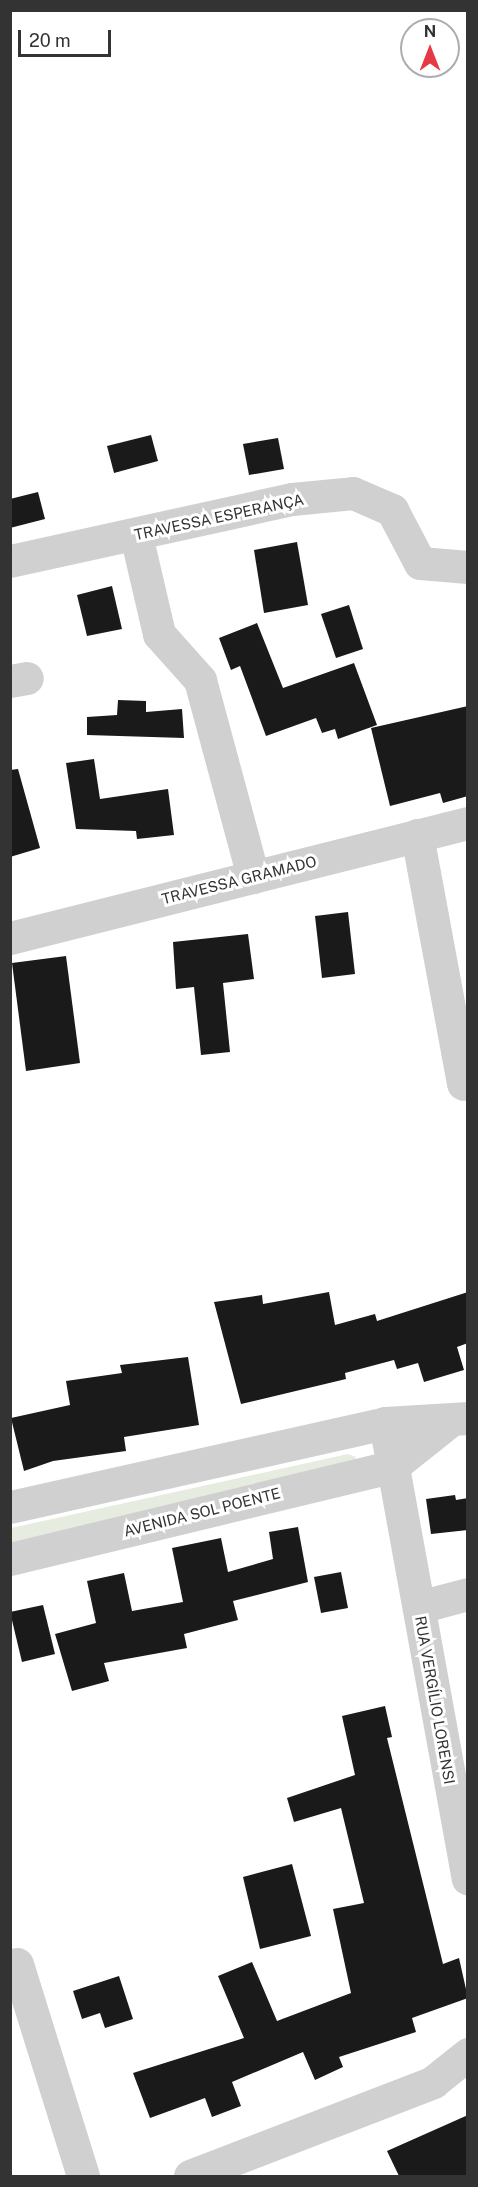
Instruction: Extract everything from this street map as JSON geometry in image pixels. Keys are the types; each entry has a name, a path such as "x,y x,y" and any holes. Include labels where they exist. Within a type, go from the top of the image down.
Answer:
{"street":[{"name":"TRAVESSA ESPERANÇA","path":"10,561 292,499 353,493 392,510 420,562 468,567"},
{"path":"136,535 159,634 200,680 253,876"},
{"name":"TRAVESSA GRAMADO","path":"10,938 468,823"},
{"path":"417,835 463,1084"},
{"path":"10,1507 385,1423 457,1420"},
{"path":"393,1466 457,1420"},
{"path":"385,1423 419,1607"},
{"name":"AVENIDA SOL POENTE","path":"10,1559 393,1466"},
{"name":"RUA VERGÍLIO LORENSI","path":"468,1594 419,1607 468,1879"},
{"path":"17,1964 83,2176"},
{"path":"190,2176 433,2082 468,2054"}],"shaded area":[{"path":"348,1454 356,1457 353,1464 11,1551 11,1528"}],"building":[{"path":"151,435 158,461 114,473 107,446"},
{"path":"278,438 284,469 249,475 243,444"},
{"path":"38,492 45,519 10,528 10,499"},
{"path":"297,542 308,605 264,613 254,550"},
{"path":"112,586 122,629 87,636 77,595"},
{"path":"349,605 363,649 336,658 321,614"},
{"path":"257,623 283,688 354,663 377,725 338,739 335,729 322,733 316,718 266,736 240,666 231,670 219,638"},
{"path":"118,700 146,701 146,712 182,709 184,738 87,735 87,717 117,715"},
{"path":"468,706 468,796 443,803 440,793 390,806 371,728"},
{"path":"94,759 100,799 168,789 174,835 137,839 136,831 76,829 66,763"},
{"path":"18,769 40,848 10,857 10,770"},
{"path":"348,912 355,974 322,978 315,916"},
{"path":"248,934 254,979 223,983 230,1052 201,1055 194,987 176,989 173,942"},
{"path":"66,956 80,1063 26,1071 12,963"},
{"path":"329,1292 335,1325 375,1314 377,1321 468,1292 468,1343 457,1347 464,1370 424,1382 418,1363 397,1369 394,1360 345,1373 346,1379 241,1404 214,1302 262,1295 263,1304"},
{"path":"188,1357 199,1425 124,1437 126,1451 53,1461 24,1471 11,1418 70,1405 66,1381 122,1373 120,1365"},
{"path":"455,1495 456,1500 468,1498 468,1530 431,1534 426,1499"},
{"path":"298,1527 308,1582 233,1601 238,1620 184,1634 187,1648 104,1663 109,1681 72,1691 55,1634 96,1623 87,1581 124,1573 132,1611 183,1602 172,1548 221,1538 228,1572 273,1559 269,1532"},
{"path":"341,1572 348,1608 321,1613 314,1577"},
{"path":"43,1605 55,1654 22,1662 10,1612"},
{"path":"385,1706 392,1737 387,1738 443,1964 459,1958 468,1998 412,2018 416,2032 339,2057 343,2067 315,2080 303,2052 232,2082 241,2106 212,2117 205,2098 150,2118 133,2073 244,2038 218,1976 252,1962 277,2021 351,1993 333,1909 364,1903 341,1808 294,1822 287,1798 355,1775 342,1716"},
{"path":"292,1864 311,1936 260,1949 243,1877"},
{"path":"119,1976 133,2019 105,2028 100,2013 82,2019 73,1991"},
{"path":"468,2115 468,2176 399,2176 387,2151"}]}
